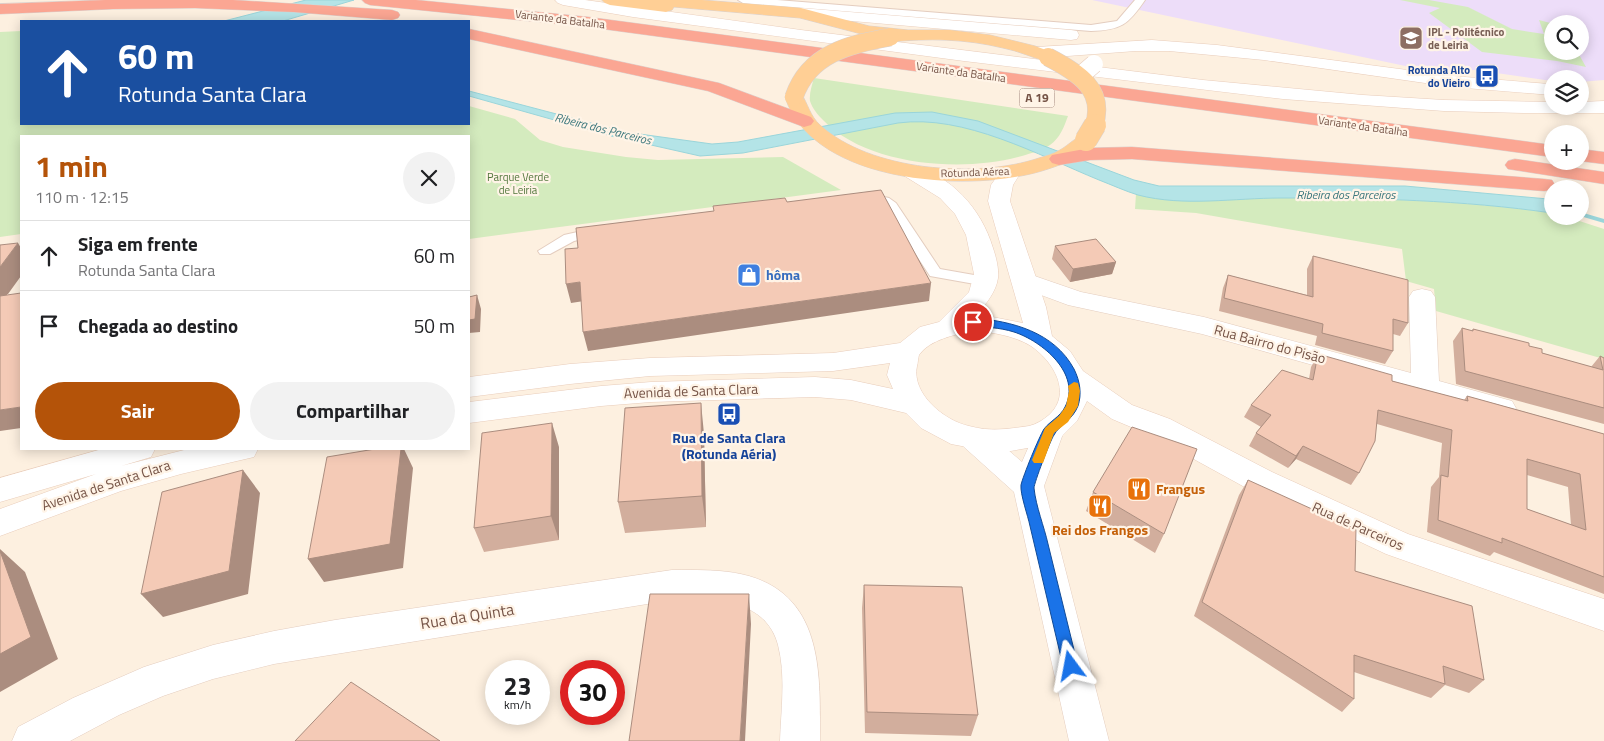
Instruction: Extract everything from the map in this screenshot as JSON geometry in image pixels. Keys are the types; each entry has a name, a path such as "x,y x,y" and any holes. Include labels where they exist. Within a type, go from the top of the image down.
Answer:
{"highway":[{"name":"Variante da Batalha","path":"370,0 650,30 1544,151"},
{"name":"Variante da Batalha","path":"0,9 130,4 222,5 322,9 451,20"},
{"name":"Variante da Batalha","path":"470,21 1013,94 1328,139"},
{"path":"470,34 713,88 804,121"},
{"path":"1060,159 1090,154 1132,153 1604,191"},
{"path":"1589,156 1604,158"},
{"path":"1496,162 1604,178"}],"main road":[{"path":"563,0 610,9 842,41 1260,92 1424,103 1553,108 1604,106"},
{"path":"610,0 806,21 834,30 842,49"},
{"path":"648,0 1093,37 1152,45 1200,48 1466,83 1544,90"},
{"path":"801,13 869,31 898,36"},
{"name":"Rotunda Aérea","path":"928,34 973,37 1007,43 1087,70 1098,112 1094,130 1086,140 1060,159 1010,172 966,175 910,170 877,163 831,142 804,121 799,113 794,97 801,80 810,70 825,57 842,49 898,36 928,34"},
{"path":"1041,55 1114,46 1152,45"},
{"path":"1087,70 1114,57 1140,54 1200,56 1478,92 1544,98"},
{"path":"1589,92 1604,92"},
{"path":"1589,104 1604,106"},
{"path":"910,170 946,190 959,202 973,226 981,247 986,281 979,295 951,324"},
{"path":"1010,172 1002,184 999,201 1037,328 1065,363 1072,377 1075,391 1072,406 1056,425 1028,486"},
{"name":"Rua Bairro do Pisão","path":"1023,280 1078,299 1204,326 1529,416"},
{"path":"1422,297 1425,387"},
{"path":"1056,425 1024,440 994,442 975,439 943,428 923,415 914,404 902,382 901,366 908,351 918,339 933,330 951,324 973,322 997,324 1020,330 1037,328 1078,299"},
{"name":"Avenida de Santa Clara","path":"470,387 570,374 650,367 833,362 908,351"},
{"name":"Rua de Parceiros","path":"1072,377 1122,412 1160,427 1261,481 1398,544 1604,615"},
{"name":"Avenida de Santa Clara","path":"470,413 601,396 651,392 814,387 851,390 914,404"},
{"name":"Rua de Parceiros","path":"1056,425 1122,412"},
{"path":"975,439 1028,486 1088,741"},
{"name":"Avenida de Santa Clara","path":"0,490 137,450"},
{"name":"Avenida de Santa Clara","path":"0,523 58,499 128,476 181,461 238,450"},
{"name":"Rua da Quinta","path":"32,741 60,724 121,695 182,671 244,654 307,641 672,585 711,585 749,591 773,606 792,632 801,664 800,741"}],"lane":[{"path":"743,0 1091,28 1120,25 1128,19 1139,2"},
{"path":"545,251 568,238 591,233 875,199 884,201 890,206 935,273 986,281"},
{"path":"51,476 110,450"}],"shaded area":[{"name":"IPL - Politécnico de Leiria","path":"1092,0 1604,0 1604,80 1589,81 1589,70 1544,70 1544,80 1475,70 1434,72"}],"green space":[{"path":"1400,0 1429,0 1468,7 1512,29 1544,34 1544,59 1482,52 1429,13 1440,8"},
{"path":"1539,20 1544,21 1544,34"},
{"name":"Parque Verde de Leiria","path":"20,31 20,125 470,125 470,106 515,119 540,140 563,147 658,160 783,157 841,190 470,239 470,135 20,135 20,234 0,237 0,32"},
{"path":"1549,60 1582,60 1586,67"},
{"path":"814,78 1068,116 1056,139 1044,149 1033,153 998,161 972,164 917,162 890,156 864,147 842,135 823,120 817,114 810,101"},
{"path":"1136,194 1188,200 1258,198 1380,199 1483,205 1544,212 1544,225 1589,224 1604,229 1604,359 1436,311 1434,289 1406,281 1402,249 1196,213 1135,209"}],"water":[{"path":"306,0 354,0 286,20 228,20"},
{"path":"470,91 625,132 712,144 738,142 895,113 932,112 978,121 1134,180 1159,186 1405,186 1544,199 1544,212 1484,205 1383,199 1263,198 1173,201 1155,199 1123,190 1026,149 975,130 923,122 898,123 743,153 700,156 611,136 470,96"}],"building":[{"name":"hôma","path":"881,190 931,283 583,332 580,282 566,284 565,249 578,248 576,228 714,211 713,206 785,198 787,202"},
{"path":"1096,239 1116,262 1073,269 1055,246"},
{"path":"18,243 0,267 0,245"},
{"path":"1313,256 1408,280 1408,323 1393,319 1393,351 1322,333 1323,324 1224,298 1228,275 1313,297"},
{"path":"20,293 20,407 0,410 0,296"},
{"path":"477,295 475,319 470,320 470,297"},
{"path":"1462,328 1529,343 1529,346 1542,349 1542,353 1603,370 1600,356 1604,358 1604,408 1465,371"},
{"path":"1318,354 1392,375 1392,381 1468,401 1467,396 1604,434 1604,577 1502,538 1502,543 1438,520 1441,475 1448,477 1452,430 1378,410 1375,441 1359,473 1303,446 1296,456 1256,433 1271,415 1251,405 1282,370 1313,380","holes":["1527,459 1580,474 1586,530 1527,509"]},
{"path":"701,403 702,496 618,502 625,408"},
{"path":"552,423 551,516 474,528 482,433"},
{"name":"Frangus","path":"1132,427 1197,449 1164,534 1093,492"},
{"path":"369,450 401,450 390,544 308,559 327,457"},
{"path":"243,470 229,571 141,594 162,492"},
{"path":"1248,480 1356,529 1355,571 1472,606 1484,680 1443,666 1445,684 1354,655 1354,699 1202,602"},
{"path":"0,551 31,637 0,654"},
{"path":"864,585 962,587 978,715 867,712"},
{"path":"650,594 749,594 740,741 629,741"},
{"path":"351,682 440,741 295,741"}],"waterway":[{"name":"Ribeira dos Parceiros","path":"1589,217 1604,221"}],"slow traffic":[{"path":"1038,460 1049,431 1064,419 1072,406 1074,386"}],"place":[{"name":"IPL - Politécnico de Leiria","path":"1411,38"},
{"name":"Rotunda Alto do Vieiro","path":"1487,76"},
{"name":"hôma","path":"749,275"},
{"name":"Rua de Santa Clara (Rotunda Aéria)","path":"729,414"},
{"name":"Frangus","path":"1139,489"},
{"name":"Rei dos Frangos","path":"1100,506"}],"route":[{"path":"973,322 997,324 1020,330 1040,340 1065,363 1072,377 1075,391 1072,406 1064,419 1049,431 1028,486 1071,666"}]}
